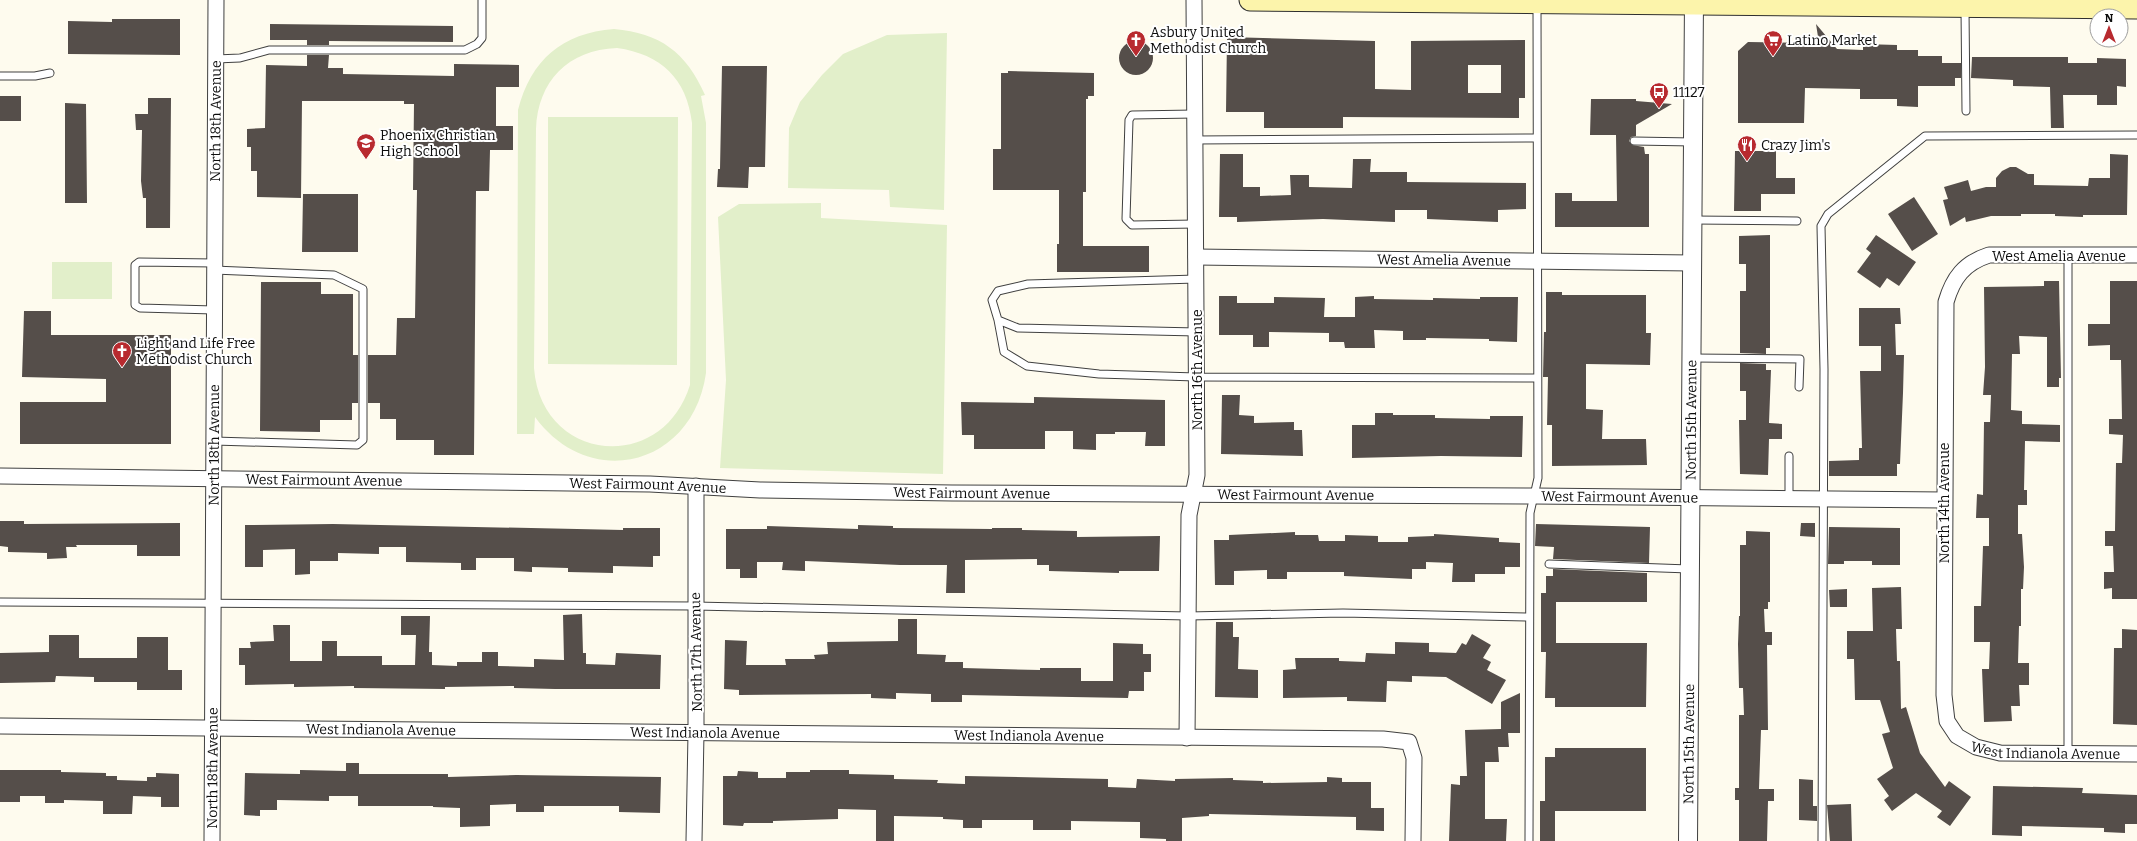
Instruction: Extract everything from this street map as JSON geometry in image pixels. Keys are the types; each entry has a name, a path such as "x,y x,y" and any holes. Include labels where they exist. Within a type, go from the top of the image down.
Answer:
{"main road":[{"path":"1250,0 1501,1 1537,3 1940,3 2137,8"}],"street":[{"name":"North 18th Avenue","path":"212,841 216,0"},
{"name":"North 16th Avenue","path":"1187,738 1189,515 1197,476 1194,0"},
{"name":"North 15th Avenue","path":"1688,841 1694,2"},
{"name":"West Amelia Avenue","path":"1960,271 1970,263 1989,255 2137,256"},
{"name":"West Amelia Avenue","path":"1196,257 1692,263"},
{"name":"North 14th Avenue","path":"1957,736 1947,721 1944,695 1944,500 1946,302 1950,290 1960,271"},
{"name":"West Fairmount Avenue","path":"0,476 214,477 650,484 760,490 1534,496 1789,500 1944,500"},
{"name":"North 17th Avenue","path":"694,841 696,733 696,486"},
{"name":"West Indianola Avenue","path":"0,726 1383,739 1409,742 1414,758 1413,841"},
{"name":"West Indianola Avenue","path":"1957,736 1976,747 2000,753 2137,754"}],"lane":[{"path":"216,59 240,58 269,50 465,50 478,44 482,38 482,0"},
{"path":"1529,841 1530,513 1538,478 1537,3"},
{"path":"1966,111 1972,5"},
{"path":"0,76 35,76 50,73"},
{"path":"1195,114 1132,115 1129,120 1126,219 1132,225 1196,224"},
{"path":"1822,841 1822,500 1824,369 1821,226 1828,214 1925,136 2137,135"},
{"path":"1195,140 1537,138"},
{"path":"1634,141 1693,142"},
{"path":"1692,220 1797,221"},
{"path":"2068,255 2068,753"},
{"path":"214,310 140,308 135,305 135,265 139,262 334,275 363,288 363,440 357,445 214,441"},
{"path":"1196,279 1028,284 998,291 992,300 998,320 1004,352 1027,366 1099,374 1196,377 1537,378"},
{"path":"998,320 1018,328 1197,332"},
{"path":"1692,358 1800,359 1800,387"},
{"path":"1789,456 1789,500"},
{"path":"1549,564 1689,569"},
{"path":"0,602 695,606 1188,616 1343,613 1529,618"}],"green space":[{"path":"614,29 630,31 658,40 670,47 680,56 698,80 705,95 701,96 706,123 706,373 697,405 682,430 661,448 636,458 610,461 583,455 558,440 535,417 534,434 517,434 518,110 531,77 540,63 551,52 564,43 579,36","holes":["617,48 633,51 647,56 669,71 678,82 684,94 689,107 692,123 690,385 676,414 655,434 630,444 604,446 579,439 557,423 542,400 534,368 536,129 538,112 543,96 559,71 570,62 584,55 600,50"]},
{"path":"947,33 944,210 890,207 889,190 788,188 789,128 800,102 822,75 843,54 887,35"},
{"path":"548,117 678,117 677,365 548,364"},
{"path":"821,203 821,218 947,225 943,474 720,468 726,380 718,217 739,204"},
{"path":"52,262 112,262 112,299 52,299"}],"building":[{"path":"112,19 180,19 180,55 68,54 68,21 112,22"},
{"path":"270,24 453,26 453,42 329,41 329,45 307,45 307,40 270,40"},
{"path":"1816,24 1837,49 1863,50 1863,44 1897,45 1897,50 1918,50 1918,56 1942,56 1942,63 1961,63 1961,78 1955,78 1955,86 1918,86 1918,107 1897,106 1897,99 1860,99 1860,89 1805,88 1804,123 1738,123 1738,51 1748,42 1819,43"},
{"path":"1227,37 1375,41 1375,89 1411,90 1411,41 1525,40 1525,98 1519,98 1519,118 1343,117 1343,128 1264,128 1264,112 1226,112","holes":["1468,65 1501,65 1501,93 1468,93"]},
{"path":"1136,41 1148,46 1153,58 1148,70 1136,75 1124,70 1119,58 1124,46"},
{"path":"307,55 329,55 328,68 343,68 343,74 454,76 454,64 519,65 519,87 496,87 496,126 513,126 513,150 490,150 489,191 476,191 474,455 434,455 434,440 396,440 396,419 380,419 380,403 368,403 368,355 396,355 397,318 415,318 417,190 413,190 414,104 404,104 404,101 302,101 301,198 257,197 257,171 251,171 251,147 247,147 247,129 265,128 266,65 307,66"},
{"path":"1972,57 2068,57 2068,63 2097,63 2097,58 2126,59 2126,87 2117,86 2117,105 2097,105 2097,95 2063,95 2064,128 2051,128 2050,87 2013,86 2013,80 1971,78"},
{"path":"722,66 767,66 765,167 749,167 748,188 717,187 718,169 720,169"},
{"path":"1008,71 1094,73 1094,96 1088,96 1088,99 1086,99 1086,192 1083,192 1083,246 1149,246 1149,272 1057,272 1057,244 1059,244 1059,190 993,190 993,149 1001,149 1001,73 1008,73"},
{"path":"0,96 21,96 21,121 0,121"},
{"path":"148,98 171,98 170,228 146,228 146,198 143,198 141,181 142,130 136,130 135,114 148,114"},
{"path":"1591,99 1636,99 1636,101 1672,104 1636,125 1636,136 1631,137 1629,141 1632,145 1644,147 1645,154 1649,154 1649,227 1555,227 1555,193 1572,193 1572,201 1617,201 1616,135 1590,135"},
{"path":"65,103 86,104 87,203 65,203"},
{"path":"1735,151 1776,151 1776,178 1795,178 1795,194 1761,194 1761,211 1734,211"},
{"path":"1220,154 1243,154 1243,187 1260,187 1260,196 1291,195 1290,175 1309,175 1309,187 1352,188 1353,159 1371,159 1370,172 1407,172 1407,182 1526,183 1526,209 1498,210 1498,222 1427,219 1427,210 1395,210 1395,222 1323,219 1237,222 1237,217 1219,217"},
{"path":"2110,154 2128,155 2127,215 2083,215 2083,217 2055,216 2055,214 2021,214 2021,216 1991,216 1966,222 1965,217 1950,226 1943,200 1948,199 1944,187 1968,180 1971,191 1986,187 1996,187 1996,178 2002,171 2010,167 2016,167 2028,174 2034,174 2034,185 2088,186 2089,178 2110,178"},
{"path":"303,194 358,194 358,252 302,252"},
{"path":"1914,197 1938,234 1912,251 1888,214"},
{"path":"1770,235 1770,348 1766,348 1766,354 1740,353 1740,291 1746,291 1746,264 1739,264 1739,236"},
{"path":"1876,235 1916,262 1899,286 1887,278 1880,288 1857,272 1871,253 1866,249"},
{"path":"2044,281 2059,281 2061,378 2059,378 2059,387 2047,387 2047,337 2019,336 2020,354 2012,354 2011,410 2022,411 2022,424 2060,425 2060,442 2025,441 2024,490 2027,490 2027,505 2018,505 2018,534 2022,534 2024,567 2023,589 2021,589 2021,626 2019,626 2018,663 2029,663 2029,685 2019,685 2020,706 2011,706 2012,721 1984,722 1982,669 1989,669 1990,642 1974,642 1974,606 1981,606 1983,546 1989,546 1989,518 1976,518 1977,494 1983,495 1984,422 1990,422 1991,395 1983,395 1985,367 1984,287 2044,286"},
{"path":"2110,281 2137,281 2137,599 2112,599 2112,588 2104,589 2104,572 2114,572 2113,546 2105,546 2105,531 2115,531 2116,463 2122,463 2123,435 2109,434 2109,419 2122,419 2121,360 2110,360 2110,345 2088,346 2088,324 2110,324"},
{"path":"261,282 321,282 321,294 353,294 353,355 358,355 358,403 352,403 352,420 320,420 320,432 260,431"},
{"path":"1546,292 1562,292 1562,295 1646,295 1646,333 1651,333 1650,365 1586,364 1586,409 1603,410 1602,439 1646,439 1647,465 1552,466 1552,425 1547,425 1548,377 1543,377 1544,332 1546,332"},
{"path":"1219,296 1237,296 1237,303 1274,303 1274,297 1325,298 1324,317 1355,317 1355,297 1374,296 1374,299 1433,300 1433,298 1480,299 1480,297 1518,297 1517,342 1489,341 1489,339 1426,338 1426,340 1403,340 1403,331 1374,330 1375,348 1345,348 1344,342 1329,342 1329,333 1269,332 1269,347 1253,347 1253,335 1219,335"},
{"path":"1859,308 1900,308 1901,324 1895,324 1896,355 1904,355 1900,464 1897,464 1897,476 1829,476 1829,461 1859,460 1859,448 1862,448 1860,371 1881,371 1881,346 1859,346"},
{"name":"Light and Life Free Methodist Church","path":"24,311 51,311 51,335 171,335 171,444 20,444 20,402 106,402 106,379 22,377"},
{"path":"1740,363 1766,364 1766,370 1771,370 1769,423 1782,424 1782,439 1769,439 1768,475 1740,474 1739,420 1746,420 1746,391 1740,391"},
{"path":"1222,395 1240,395 1239,415 1254,416 1254,423 1294,422 1294,430 1302,430 1303,456 1221,454"},
{"path":"1034,397 1165,400 1165,446 1145,446 1146,432 1115,432 1115,434 1096,434 1096,450 1073,449 1073,431 1045,431 1045,449 974,449 974,435 962,435 961,402 1034,403"},
{"path":"1375,413 1393,413 1393,415 1435,415 1435,418 1490,419 1490,416 1523,416 1522,457 1441,456 1352,458 1352,425 1375,425"},
{"path":"0,521 24,521 24,524 180,523 180,556 137,556 137,545 76,545 77,547 66,547 67,558 47,559 47,553 8,552 8,547 0,546"},
{"path":"1801,523 1815,523 1815,537 1800,536"},
{"path":"333,524 623,530 623,528 660,528 660,556 653,556 653,567 613,566 613,573 568,572 568,568 532,567 532,572 514,571 514,558 476,558 476,570 461,570 461,563 406,562 406,547 379,547 379,554 338,553 338,561 310,561 310,574 295,575 295,549 263,550 263,567 245,567 245,525"},
{"path":"1536,524 1650,527 1649,563 1553,559 1554,547 1535,546"},
{"path":"858,525 893,526 893,528 1022,528 1022,530 1077,531 1077,537 1160,536 1159,571 1119,571 1119,573 1049,571 1049,565 1037,565 1037,559 965,560 965,593 946,593 947,565 900,565 805,561 805,571 782,570 783,562 757,562 757,578 740,578 740,569 726,569 726,529 767,529 767,526 858,529"},
{"path":"1829,527 1900,528 1900,565 1872,565 1872,561 1844,561 1844,564 1828,564"},
{"path":"1746,531 1770,532 1770,602 1768,602 1768,609 1764,609 1765,632 1772,632 1772,645 1767,645 1768,730 1761,730 1759,789 1774,789 1774,801 1768,801 1767,841 1739,841 1739,800 1735,800 1735,788 1739,788 1739,715 1744,715 1743,688 1739,688 1738,644 1740,616 1740,545 1746,545"},
{"path":"1295,532 1295,535 1318,535 1319,541 1345,541 1345,535 1378,536 1378,542 1408,542 1408,537 1434,536 1434,534 1499,538 1499,542 1520,543 1520,567 1505,567 1505,574 1475,574 1475,582 1452,582 1453,563 1426,562 1426,569 1412,569 1412,579 1344,576 1344,572 1287,572 1287,579 1267,579 1267,570 1234,571 1234,585 1215,585 1214,540 1229,540 1229,535"},
{"path":"1553,569 1647,573 1647,602 1556,602 1556,643 1647,643 1646,707 1555,707 1555,698 1545,698 1546,652 1541,652 1541,593 1546,593 1546,576 1553,576"},
{"path":"1901,587 1902,629 1896,629 1897,661 1900,661 1901,709 1906,707 1920,753 1945,787 1949,781 1971,797 1950,826 1937,817 1942,811 1916,793 1892,811 1884,800 1889,796 1877,779 1893,768 1882,734 1890,732 1880,700 1855,700 1854,659 1847,659 1847,631 1873,631 1872,588"},
{"path":"1847,589 1847,607 1830,607 1829,590"},
{"path":"582,614 583,653 586,653 586,664 615,665 616,653 661,655 660,689 555,689 514,688 514,686 445,687 445,689 354,688 354,686 294,687 294,684 245,685 245,665 239,665 239,648 251,648 250,642 274,641 273,625 290,625 290,661 322,661 322,641 337,641 337,656 382,656 382,665 415,665 416,635 401,635 401,616 430,616 429,652 432,652 432,665 457,666 457,662 482,662 482,652 498,652 498,666 534,667 534,659 564,660 563,615"},
{"path":"898,619 917,619 917,654 946,655 945,662 963,662 963,668 1040,670 1040,668 1081,668 1081,681 1113,681 1113,643 1143,644 1143,654 1151,654 1151,672 1144,672 1144,691 1129,691 1128,698 962,695 962,702 931,702 931,694 896,693 896,699 871,698 871,694 739,695 739,690 724,689 725,640 747,641 746,665 786,665 785,659 815,659 814,655 828,654 827,642 898,641"},
{"path":"1216,622 1233,622 1233,637 1239,637 1238,669 1258,670 1258,698 1215,697"},
{"path":"2122,629 2137,630 2137,725 2113,724 2114,648 2122,648"},
{"path":"1472,634 1491,645 1483,658 1491,662 1487,670 1506,680 1492,704 1446,677 1412,676 1412,682 1387,681 1386,702 1347,701 1347,697 1283,698 1283,670 1296,669 1295,658 1339,658 1339,661 1365,662 1366,653 1395,654 1395,642 1429,643 1429,652 1456,653 1462,643 1466,645"},
{"path":"49,635 79,635 79,658 137,658 137,637 168,637 168,670 182,670 182,690 137,690 137,682 94,682 94,677 56,676 55,682 0,683 0,653 49,652"},
{"path":"1520,693 1520,733 1508,733 1509,747 1498,747 1499,762 1485,762 1485,819 1507,819 1506,841 1449,841 1451,784 1460,785 1460,776 1467,776 1465,730 1501,729 1501,702"},
{"path":"1555,748 1646,748 1646,811 1555,811 1555,841 1540,841 1540,801 1545,801 1545,757 1555,757"},
{"path":"346,763 359,763 359,774 448,774 448,777 516,775 661,777 660,813 619,812 619,806 544,806 544,812 516,812 516,804 490,805 490,826 460,827 460,808 433,806 358,806 358,796 329,796 329,801 277,800 277,810 260,810 260,816 244,815 245,773 300,774 300,770 346,771"},
{"path":"0,770 61,770 61,772 106,773 106,776 117,776 117,780 147,781 147,777 156,777 156,773 179,774 179,807 161,807 161,797 133,796 132,814 103,814 103,801 64,800 64,803 45,803 45,796 20,796 20,802 0,802"},
{"path":"810,770 849,770 849,774 894,775 894,779 938,780 937,783 965,784 965,776 1108,779 1108,787 1136,788 1137,779 1175,781 1175,779 1233,778 1233,780 1263,781 1263,783 1327,782 1327,777 1342,778 1342,782 1371,782 1371,808 1384,808 1384,831 1356,830 1356,817 1209,814 1209,816 1182,818 1182,841 1166,841 1166,839 1140,838 1140,822 1071,821 1071,830 1033,830 1033,820 982,820 982,828 963,828 963,820 943,819 943,817 894,816 894,841 876,841 876,810 838,809 838,819 773,821 773,823 744,823 743,826 723,825 723,776 737,776 738,771 758,772 758,778 786,778 786,772 810,772"},
{"path":"1799,779 1813,780 1813,806 1817,806 1817,821 1799,820"},
{"path":"1993,786 2083,788 2082,793 2137,795 2137,824 2125,824 2125,833 2104,832 2104,828 2022,826 2022,836 1992,835"},
{"path":"1851,804 1852,841 1830,841 1827,805"}],"place":[{"name":"Asbury United Methodist Church","path":"1136,57"},
{"name":"Latino Market","path":"1773,57"},
{"name":"11127","path":"1659,109"},
{"name":"Phoenix Christian High School","path":"366,160"},
{"name":"Crazy Jim's","path":"1747,162"},
{"name":"Light and Life Free Methodist Church","path":"122,368"}]}
